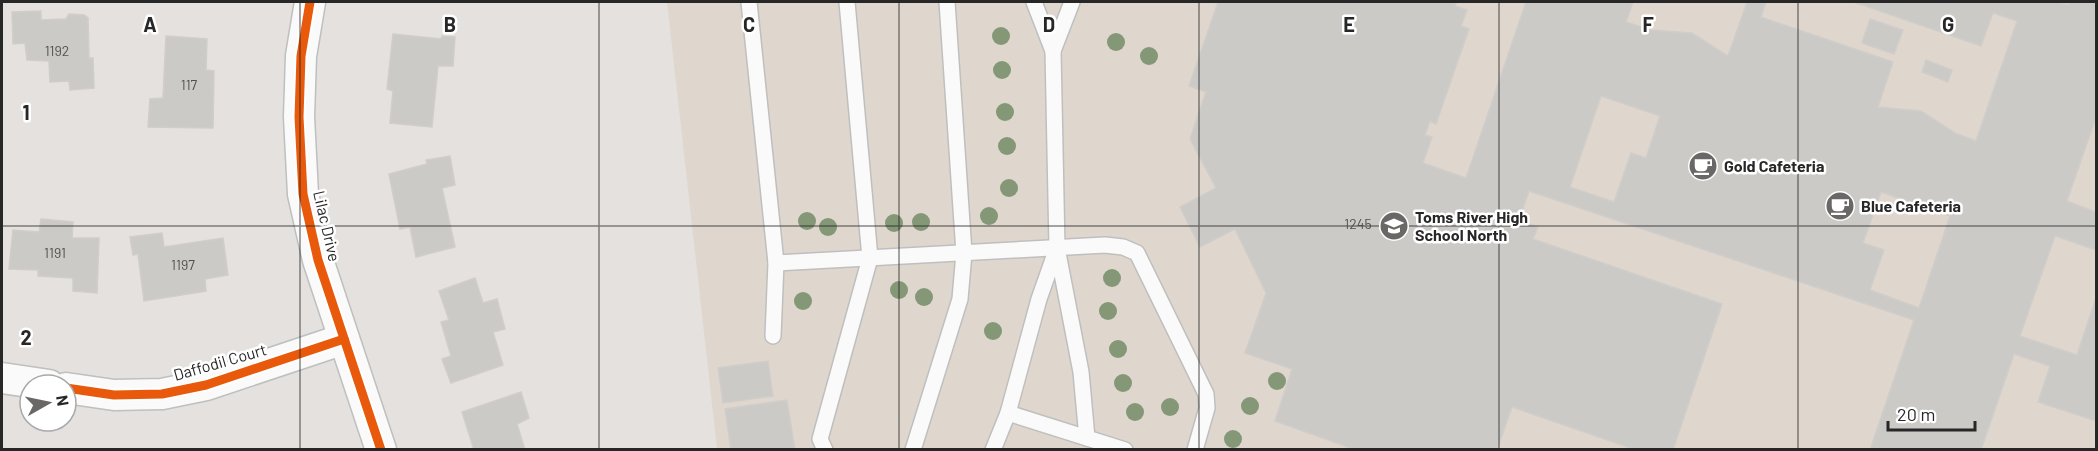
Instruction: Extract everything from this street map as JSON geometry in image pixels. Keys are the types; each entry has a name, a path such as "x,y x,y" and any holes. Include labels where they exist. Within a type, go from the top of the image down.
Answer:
{"street":[{"name":"Lilac Drive","path":"310,2 301,56 299,117 303,194 318,260 381,450"},
{"name":"Daffodil Court","path":"78,389 114,395 162,394 206,385 344,339"},
{"path":"2,378 18,380"}],"lane":[{"path":"749,2 776,263 773,336"},
{"path":"825,450 820,439 870,258 847,2"},
{"path":"913,450 960,299 964,253 947,2"},
{"path":"1034,2 1053,51 1057,248 1081,372 1087,438"},
{"path":"1053,51 1072,2"},
{"path":"776,263 1105,245 1123,247 1137,253 1206,394 1207,408 1195,450"},
{"path":"993,450 1008,413 1039,299 1057,248"},
{"path":"1008,413 1125,450"}],"shaded area":[{"name":"Toms River High School North","path":"667,2 2096,2 2096,449 717,449"}],"building":[{"path":"1218,2 1456,2 1455,6 1467,10 1461,26 1469,29 1436,124 1430,121 1425,135 1432,137 1423,163 1466,178 1526,2 1633,2 1626,22 1651,30 1692,33 1728,56 1747,2 1766,2 1761,17 1893,62 1878,107 1921,111 1955,133 1976,141 2017,21 1993,13 1981,46 1854,2 2059,2 2068,5 2069,2 2096,2 2096,117 2067,201 2096,212 2096,250 2055,236 2020,336 2077,355 2096,298 2096,421 2038,402 2050,366 2014,354 1981,450 1870,450 1914,320 1529,191 1519,220 1538,227 1533,239 1722,304 1673,450 1636,450 1512,407 1497,450 1356,450 1275,421 1292,369 1245,353 1266,293 1235,229 1200,247 1180,207 1216,188 1190,139 1206,92 1189,86","holes":["1601,96 1660,116 1646,158 1631,153 1614,202 1570,187","1881,192 1950,216 1919,308 1870,290 1884,250 1863,243"]},
{"path":"41,11 41,20 66,19 69,14 84,15 88,18 89,58 93,58 94,88 70,90 69,81 50,82 49,61 27,60 25,43 13,44 12,12"},
{"path":"1870,19 1903,30 1894,54 1862,43"},
{"path":"393,34 441,39 442,36 455,37 453,66 438,66 432,127 390,123 393,91 387,89"},
{"path":"166,36 207,39 206,70 214,71 213,128 148,127 150,99 163,98"},
{"path":"1926,60 1952,70 1948,82 1922,72"},
{"path":"450,156 455,185 442,188 455,247 416,257 410,227 400,229 389,174 427,164 426,160"},
{"path":"41,219 73,222 72,238 99,238 97,293 73,291 73,278 38,276 38,270 9,269 13,230 39,232"},
{"path":"162,233 164,247 223,238 228,275 205,279 206,291 144,301 138,254 133,255 130,237"},
{"path":"475,278 483,303 497,299 505,329 493,332 503,365 451,383 442,359 451,356 441,322 449,320 439,291"},
{"path":"768,361 773,396 723,403 718,368"},
{"path":"521,392 529,418 517,424 525,450 474,450 462,412"},
{"path":"787,400 795,450 731,450 725,409"}],"cycle path":[{"path":"310,2 301,56 299,117 303,194 318,260 381,450"},
{"path":"78,390 114,395 162,394 206,385 344,339"}],"place":[{"name":"Gold Cafeteria","path":"1703,166"},
{"name":"Blue Cafeteria","path":"1840,206"},
{"name":"Toms River High School North","path":"1394,226"}]}
